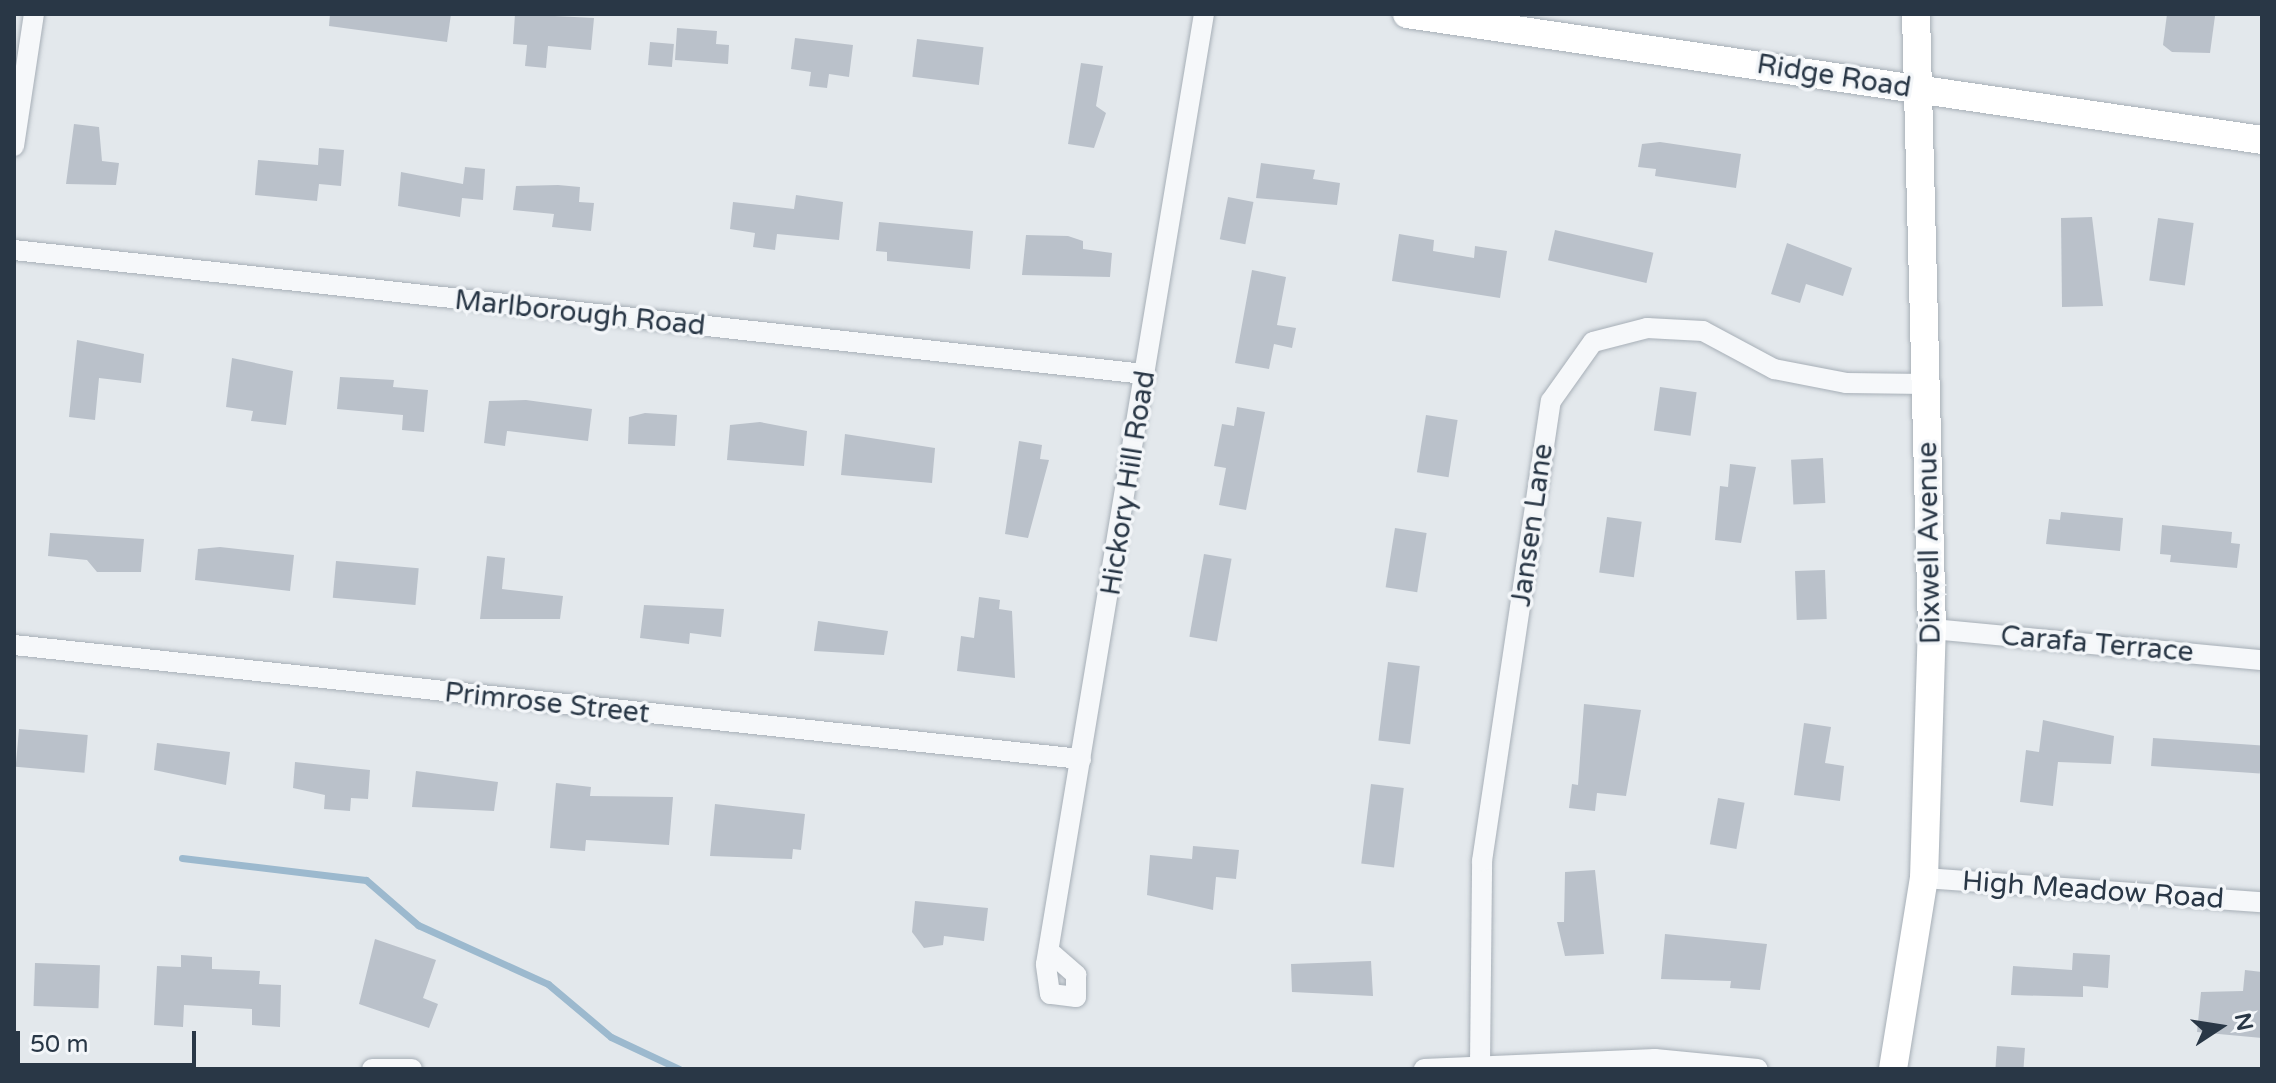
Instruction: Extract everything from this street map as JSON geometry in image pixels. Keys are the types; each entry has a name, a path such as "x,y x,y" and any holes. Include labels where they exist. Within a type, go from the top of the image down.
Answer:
{"main road":[{"name":"Ridge Road","path":"1407,14 2262,140"},
{"name":"Dixwell Avenue","path":"1893,1069 1924,878 1932,629 1916,14"}],"street":[{"path":"14,146 34,14"},
{"name":"Hickory Hill Road","path":"1050,952 1204,14"},
{"name":"Marlborough Road","path":"14,250 1145,374"},
{"name":"Jansen Lane","path":"1480,1064 1482,861 1551,401 1593,342 1647,328 1703,331 1774,369 1831,381 1925,384"},
{"name":"Carafa Terrace","path":"1932,629 2262,660"},
{"name":"Primrose Street","path":"14,645 1081,759"},
{"name":"High Meadow Road","path":"1924,878 2262,902"},
{"path":"1424,1069 1480,1064 1655,1059 1758,1069"},
{"path":"372,1069 412,1069"}],"building":[{"path":"330,14 451,14 447,42 329,26"},
{"path":"515,14 594,18 591,50 548,46 546,68 525,66 527,45 513,44"},
{"path":"2167,14 2215,16 2210,53 2172,52 2163,45"},
{"path":"677,28 717,31 716,44 729,45 728,64 675,60"},
{"path":"795,38 853,45 849,77 829,74 827,88 809,86 811,72 791,69"},
{"path":"917,39 984,47 979,85 912,77"},
{"path":"650,42 674,44 672,67 648,65"},
{"path":"1081,63 1103,66 1096,106 1106,113 1094,148 1068,144"},
{"path":"74,124 99,127 102,161 119,163 116,185 66,184"},
{"path":"1660,142 1741,154 1736,188 1655,176 1656,169 1638,167 1642,144"},
{"path":"319,148 344,150 341,186 319,184 317,201 255,195 258,160 318,165"},
{"path":"1261,163 1315,170 1313,179 1340,183 1337,205 1256,198"},
{"path":"465,167 485,169 483,200 462,198 460,217 398,206 401,172 463,184"},
{"path":"516,186 580,187 579,202 594,203 591,231 552,227 554,214 513,210"},
{"path":"796,195 843,202 839,240 777,234 775,250 753,247 755,233 730,229 733,202 794,209"},
{"path":"1228,197 1254,202 1245,244 1220,239"},
{"path":"2092,217 2103,306 2062,307 2061,218"},
{"path":"2158,218 2194,223 2185,285 2149,280"},
{"path":"879,222 973,231 970,269 887,261 887,252 876,251"},
{"path":"1555,230 1653,253 1646,283 1548,260"},
{"path":"1399,234 1434,240 1433,251 1474,258 1475,246 1507,251 1500,298 1392,281"},
{"path":"1026,235 1068,236 1083,241 1083,249 1112,253 1110,277 1022,275"},
{"path":"1787,243 1852,268 1843,296 1806,284 1800,303 1771,294"},
{"path":"1252,270 1286,277 1277,325 1296,328 1292,348 1274,344 1269,369 1235,363"},
{"path":"77,340 144,354 141,383 99,378 95,420 69,417"},
{"path":"232,358 293,371 286,425 251,421 253,411 226,407"},
{"path":"340,377 394,380 393,387 428,390 424,432 402,430 403,415 337,409"},
{"path":"1660,387 1697,392 1691,436 1654,431"},
{"path":"526,400 592,409 588,441 507,431 505,446 484,443 489,401"},
{"path":"1237,407 1265,412 1246,510 1219,505 1226,468 1214,466 1222,424 1234,426"},
{"path":"645,413 677,415 675,446 628,444 629,417"},
{"path":"1426,415 1458,420 1449,477 1417,472"},
{"path":"760,422 807,431 804,466 727,460 730,425"},
{"path":"845,434 935,448 932,483 841,475"},
{"path":"1019,441 1042,445 1040,459 1049,460 1028,538 1005,534"},
{"path":"1823,458 1825,503 1793,505 1791,460"},
{"path":"1730,464 1756,467 1741,543 1715,540 1720,486 1728,487"},
{"path":"2061,512 2123,518 2120,551 2046,544 2049,519 2060,520"},
{"path":"1607,517 1642,522 1634,577 1599,572"},
{"path":"2162,525 2232,532 2231,543 2240,544 2237,568 2170,562 2171,555 2160,554"},
{"path":"1395,528 1427,533 1417,592 1386,587"},
{"path":"50,533 144,539 141,572 97,572 87,560 48,556"},
{"path":"220,547 294,555 290,591 195,580 198,549"},
{"path":"1204,554 1232,559 1217,642 1189,637"},
{"path":"487,556 505,558 502,589 563,596 560,619 480,619"},
{"path":"336,561 419,568 415,605 333,598"},
{"path":"1825,570 1827,619 1797,620 1795,571"},
{"path":"979,597 1000,600 999,609 1012,611 1015,678 957,671 961,636 974,638"},
{"path":"644,605 724,609 721,637 690,633 689,644 640,638"},
{"path":"818,621 888,631 884,655 814,651"},
{"path":"1388,662 1420,666 1410,744 1378,740"},
{"path":"1584,704 1641,710 1626,796 1597,793 1595,811 1569,808 1572,784 1578,785"},
{"path":"2043,720 2114,736 2111,764 2058,762 2053,806 2020,802 2026,750 2039,752"},
{"path":"1804,723 1831,727 1825,763 1844,766 1840,801 1794,795"},
{"path":"19,729 88,735 84,773 16,767"},
{"path":"2153,738 2262,746 2260,774 2151,766"},
{"path":"157,743 230,752 226,785 154,770"},
{"path":"295,762 370,770 368,799 351,798 350,811 324,809 325,795 293,788"},
{"path":"416,771 498,782 494,811 412,807"},
{"path":"556,783 591,787 590,796 673,797 669,845 586,840 585,851 550,848"},
{"path":"1371,784 1404,788 1394,867 1361,863"},
{"path":"1718,798 1745,803 1736,849 1710,844"},
{"path":"715,804 805,814 801,850 793,849 792,859 710,856"},
{"path":"1193,846 1239,850 1236,879 1216,877 1213,910 1147,895 1150,855 1192,859"},
{"path":"1595,870 1604,954 1565,956 1557,922 1564,922 1565,872"},
{"path":"915,901 988,908 984,941 944,936 943,945 924,948 912,932"},
{"path":"1665,934 1767,944 1760,990 1730,988 1731,981 1661,979"},
{"path":"375,939 436,960 423,998 438,1004 429,1028 359,1004"},
{"path":"2073,953 2110,955 2108,988 2083,986 2083,997 2011,995 2013,966 2072,970"},
{"path":"181,955 212,957 212,969 260,971 259,984 281,985 280,1027 252,1025 252,1009 184,1005 183,1027 154,1025 157,966 181,967"},
{"path":"1371,961 1373,996 1292,992 1291,964"},
{"path":"35,963 100,965 98,1008 33,1006"},
{"path":"2245,970 2262,972 2262,1038 2197,1032 2201,992 2243,991"},
{"path":"1997,1046 2025,1048 2023,1069 1995,1069"}],"waterway":[{"path":"182,858 366,880 418,925 548,984 611,1037 679,1069"}]}
